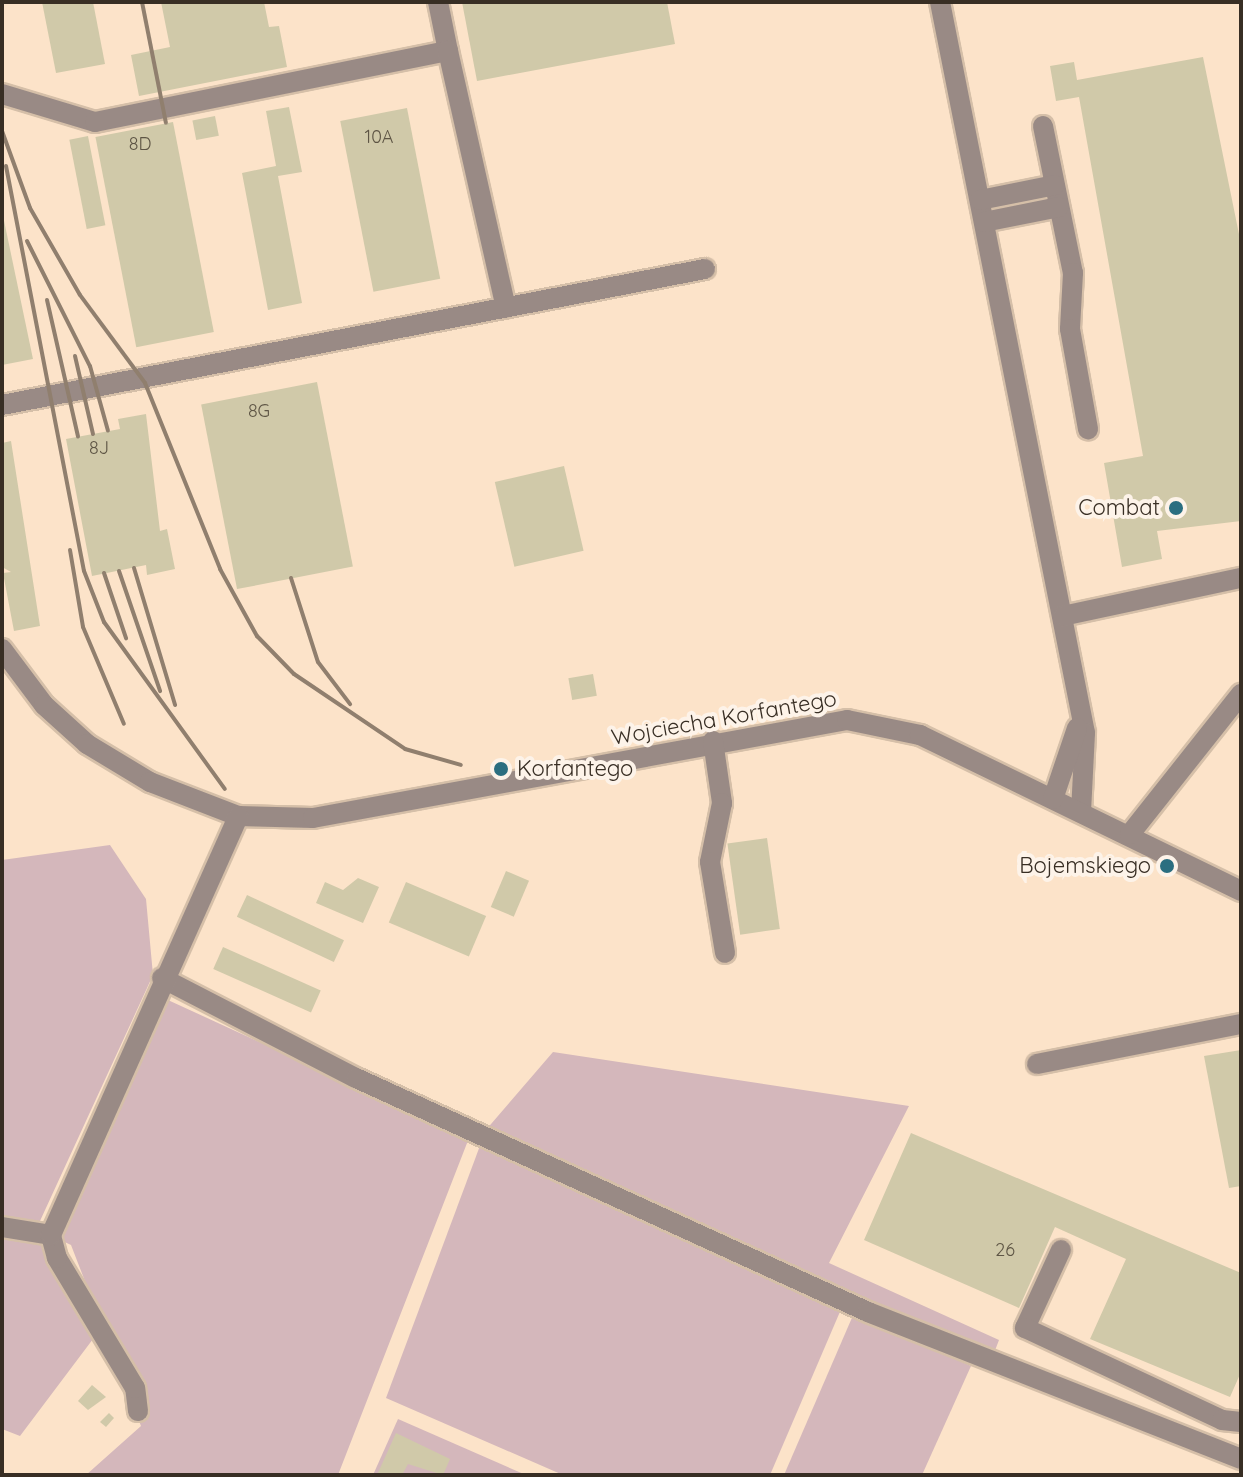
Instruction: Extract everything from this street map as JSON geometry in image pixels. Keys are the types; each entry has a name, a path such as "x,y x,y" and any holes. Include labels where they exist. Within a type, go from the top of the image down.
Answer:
{"street":[{"path":"438,2 506,308"},
{"path":"940,2 1063,616 1088,778 1081,812"},
{"path":"2,94 95,122 448,51"},
{"path":"1043,126 1059,207 1088,429"},
{"path":"980,200 1055,185"},
{"path":"984,222 1059,207"},
{"path":"2,405 705,269"},
{"path":"1063,616 1241,578"},
{"name":"Wojciecha Korfantego","path":"2,649 44,705 87,744 150,782 238,816 313,818 811,722 880,724 1130,834 1241,891"},
{"path":"1130,834 1240,696"},
{"path":"1053,799 1077,737 1078,705"},
{"path":"713,741 722,803 710,862 725,953"},
{"path":"138,1411 135,1388 57,1258 51,1235 162,978 238,816"},
{"path":"162,978 356,1078 868,1312 1241,1459"},
{"path":"1037,1064 1241,1024"},
{"path":"2,1227 51,1235"},
{"path":"1061,1250 1025,1328 1222,1420 1241,1422"}],"shaded area":[{"path":"110,845 146,899 153,975 40,1221 93,1339 20,1436 2,1429 2,860"},
{"path":"157,995 469,1138 338,1475 86,1475 141,1426 71,1245 50,1235"},
{"path":"553,1052 909,1106 829,1263 999,1340 991,1361 485,1131"},
{"path":"481,1143 842,1307 770,1475 563,1475 386,1398"},
{"path":"854,1313 971,1366 922,1475 784,1475"},
{"path":"398,1419 526,1475 373,1475"}],"building":[{"path":"42,2 93,2 105,64 56,73"},
{"path":"161,2 264,2 269,27 279,26 287,67 139,96 131,55 170,47"},
{"path":"462,2 667,2 675,44 477,81"},
{"path":"1203,57 1241,244 1241,521 1157,531 1162,559 1122,567 1104,463 1143,456 1079,97 1056,101 1050,66 1074,62 1077,80"},
{"path":"289,107 302,172 278,176 302,303 268,310 242,173 276,166 266,111"},
{"path":"407,108 440,279 373,292 340,121"},
{"path":"215,116 219,136 196,140 192,120"},
{"path":"173,122 214,332 136,347 95,137"},
{"path":"88,136 105,225 87,229 69,140"},
{"path":"2,211 33,359 2,365"},
{"path":"317,382 353,567 237,589 201,405"},
{"path":"146,414 160,531 167,529 175,569 147,575 146,565 92,576 66,439 120,429 118,419"},
{"path":"11,441 40,626 14,631 3,573 11,572 2,567 2,443"},
{"path":"564,466 584,551 514,567 495,482"},
{"path":"593,674 597,696 572,700 568,678"},
{"path":"767,838 780,929 740,935 727,844"},
{"path":"506,871 529,881 514,917 491,907"},
{"path":"358,878 379,887 363,923 316,903 325,882 343,890"},
{"path":"406,882 486,916 469,956 389,923"},
{"path":"247,895 344,940 334,962 237,917"},
{"path":"223,947 321,991 311,1012 213,969"},
{"path":"1241,1050 1241,1186 1229,1188 1204,1056"},
{"path":"911,1133 1241,1273 1241,1372 1230,1397 1090,1339 1126,1259 1055,1227 1019,1308 864,1240"},
{"path":"92,1385 106,1397 88,1410 78,1401"},
{"path":"109,1413 114,1418 106,1427 100,1422"},
{"path":"396,1433 450,1459 443,1475 408,1464 402,1475 377,1475"}],"railway":[{"path":"142,2 166,123"},
{"path":"2,131 30,208 80,295 145,383 220,569 257,636 294,674 405,749 461,765"},
{"path":"6,166 84,571 104,622 225,789"},
{"path":"27,241 90,366 108,431"},
{"path":"47,300 78,437"},
{"path":"75,356 93,434"},
{"path":"70,550 83,627 124,724"},
{"path":"134,568 175,705"},
{"path":"119,571 160,691"},
{"path":"104,573 126,638"},
{"path":"291,578 318,662 350,704"}],"place":[{"name":"Combat","path":"1176,508"},
{"name":"Korfantego","path":"501,769"},
{"name":"Bojemskiego","path":"1167,866"}]}
